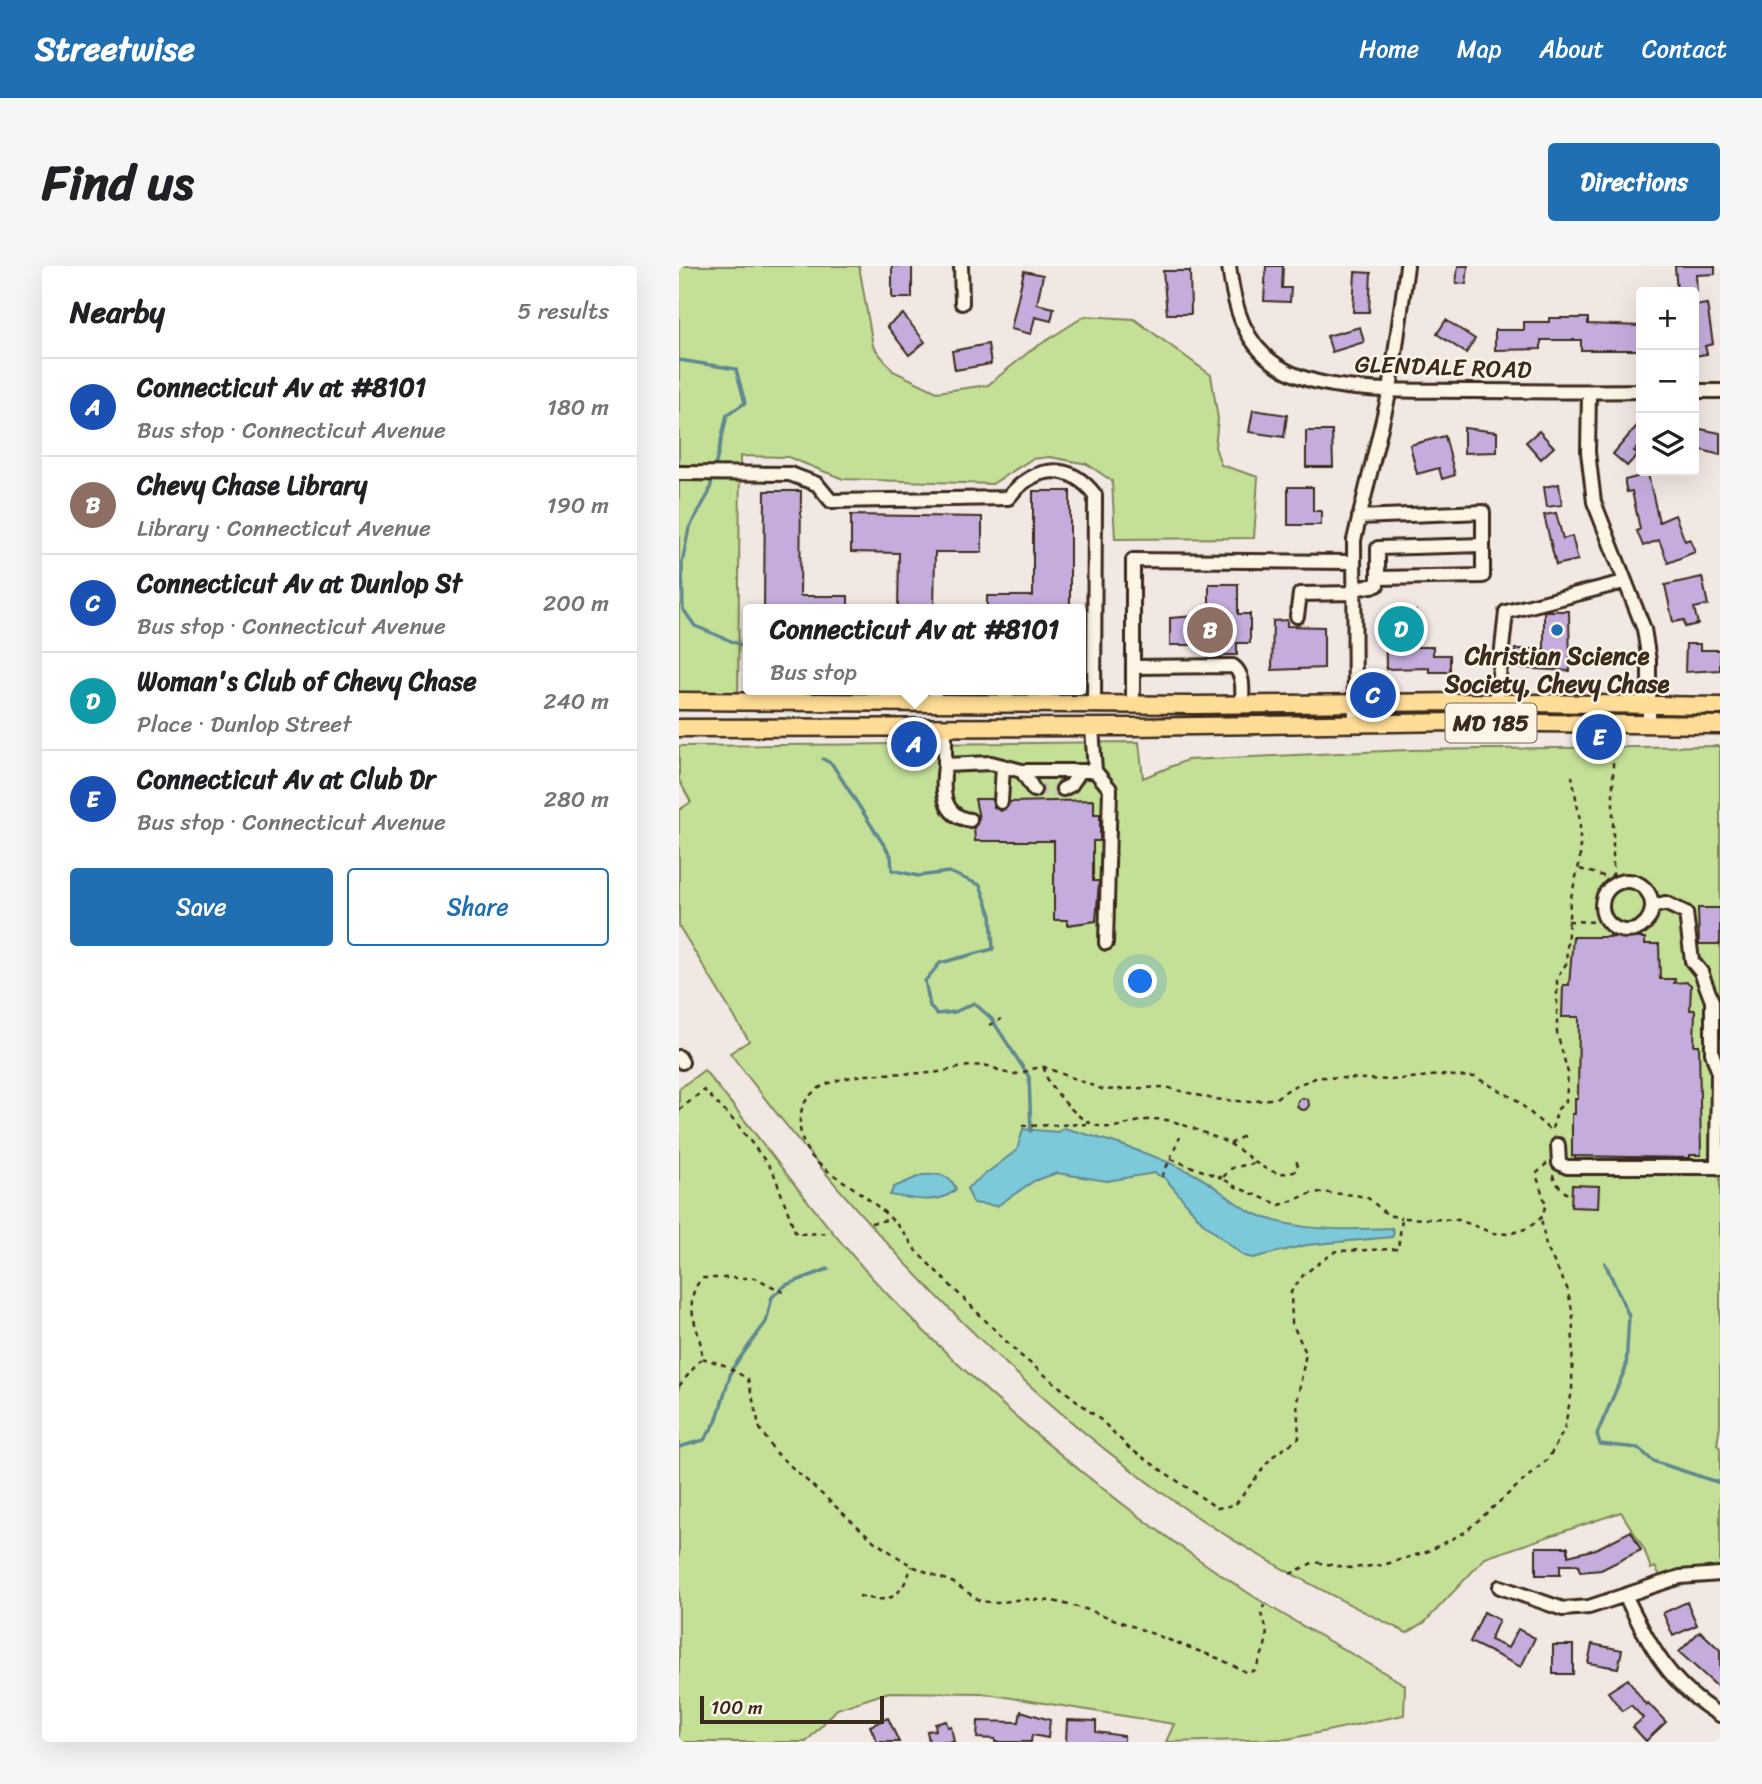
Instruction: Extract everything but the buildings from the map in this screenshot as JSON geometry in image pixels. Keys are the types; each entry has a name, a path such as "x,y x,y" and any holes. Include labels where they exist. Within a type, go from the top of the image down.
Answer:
{"main road":[{"name":"MD 185","path":"679,701 935,696 1094,704 1496,703 1720,706"},
{"name":"MD 185","path":"679,728 1355,723 1720,725"}],"street":[{"path":"961,266 963,303"},
{"name":"GLENDALE ROAD","path":"1229,266 1234,307 1251,338 1284,370 1312,381 1390,390 1636,391"},
{"path":"1355,723 1353,562 1359,517 1390,390 1406,266"},
{"path":"1699,391 1720,391"},
{"path":"1589,392 1588,452 1594,502 1644,629 1649,661 1649,724"},
{"path":"682,473 747,472 802,477 817,484 831,501 1008,498 1028,479 1048,471 1065,472 1084,481 1095,495 1094,704"},
{"path":"1359,517 1483,512 1483,576 1378,578"},
{"path":"1297,616 1300,594 1353,591 1377,585 1378,548 1483,545"},
{"path":"1133,704 1133,560 1353,562"},
{"path":"1496,703 1506,612 1624,582"},
{"path":"1133,667 1233,666 1240,671 1242,678 1242,705"},
{"path":"1086,668 1094,668"},
{"path":"1297,724 1299,705"},
{"path":"1092,727 1095,771 1110,789 1106,943"},
{"path":"946,728 942,782 946,806 957,816 970,820"},
{"path":"945,765 991,763 1022,771 1095,771"},
{"path":"1001,802 1003,766"},
{"path":"1022,771 1034,789"},
{"path":"1063,789 1071,785 1079,773"},
{"path":"1558,1145 1559,1163 1567,1167 1720,1168 1718,1070 1711,1053 1712,1001 1701,972 1692,961 1686,914 1665,903 1653,907 1646,924 1630,932 1612,927 1602,909 1608,889 1629,881 1646,890 1653,907"},
{"path":"1500,1587 1563,1609 1589,1607 1680,1577 1720,1574"},
{"path":"1625,1595 1654,1654 1680,1685 1720,1715"}],"path":[{"path":"1612,938 1599,922 1597,897 1613,874 1613,739"},
{"path":"1402,1218 1398,1249 1336,1251 1304,1274 1291,1293 1292,1323 1306,1353 1297,1402 1299,1438 1272,1457 1235,1505 1217,1508 1129,1448 1102,1421 1020,1355 916,1251 907,1235 892,1219 850,1185 822,1169 805,1148 799,1127 801,1110 810,1095 836,1081 876,1073 930,1073 987,1066 1018,1073 1034,1067 1044,1067 1104,1090 1165,1087 1213,1099 1249,1102 1276,1098 1303,1082 1318,1077 1391,1080 1440,1074 1475,1077 1515,1099 1552,1132 1558,1109 1566,1101 1568,1073 1557,1033 1557,977 1566,964 1568,921 1579,869 1580,820 1572,776"},
{"path":"1579,869 1610,878"},
{"path":"1568,921 1599,922"},
{"path":"989,1025 1001,1019"},
{"path":"1044,1067 1045,1076 1063,1100 1090,1125"},
{"path":"679,1110 705,1090 737,1124 773,1171 796,1234 830,1233"},
{"path":"1022,1126 1069,1123 1108,1129 1157,1119 1175,1122 1230,1144 1268,1171 1284,1174 1294,1172 1298,1166 1295,1157"},
{"path":"1230,1144 1245,1135"},
{"path":"1162,1177 1180,1137"},
{"path":"1290,1574 1314,1562 1351,1568 1383,1565 1429,1550 1465,1532 1548,1459 1564,1430 1572,1391 1573,1314 1567,1288 1546,1246 1541,1218 1546,1205 1536,1174 1552,1158 1555,1182 1567,1194"},
{"path":"1171,1159 1222,1178 1265,1201 1280,1205 1315,1192 1356,1195 1368,1198 1388,1215 1459,1220 1480,1231 1509,1234 1528,1228 1541,1218"},
{"path":"1222,1178 1232,1168 1254,1163"},
{"path":"871,1223 892,1219"},
{"path":"702,1358 688,1306 693,1287 702,1278 756,1278 786,1294"},
{"path":"702,1358 724,1365 748,1379 759,1429 775,1452 875,1542 912,1566 954,1583 980,1601 997,1603 1023,1599 1042,1600 1089,1610 1220,1659 1248,1673 1255,1670 1269,1640 1268,1626 1261,1614 1264,1605"},
{"path":"679,1386 702,1358"},
{"path":"859,1596 878,1601 896,1597 912,1566"}],"green space":[{"path":"679,266 859,266 873,346 893,371 937,392 988,385 1030,351 1085,316 1134,319 1211,375 1218,419 1215,447 1221,465 1258,477 1254,538 1115,539 1112,481 1087,464 1050,457 1032,459 992,484 843,479 788,457 740,456 738,702 679,701"},
{"path":"1139,742 1143,778 1187,760 1408,750 1720,746 1720,1425 1717,1445 1720,1448 1720,1574 1664,1582 1655,1567 1651,1569 1644,1549 1621,1512 1485,1558 1425,1622 1407,1633 1315,1586 1225,1535 1168,1497 1046,1400 988,1347 879,1235 827,1175 730,1053 749,1041 679,926 679,810 691,802 679,780 679,746"},
{"path":"704,1070 867,1272 975,1380 1108,1493 1202,1562 1269,1606 1405,1685 1404,1715 1288,1739 1166,1742 1174,1724 981,1693 889,1692 837,1709 806,1742 679,1742 679,1089"}],"water":[{"path":"1064,1128 1129,1147 1175,1165 1198,1176 1253,1213 1269,1219 1304,1227 1392,1228 1394,1233 1392,1237 1307,1245 1253,1258 1244,1256 1202,1222 1165,1178 1154,1173 1107,1181 1057,1173 1034,1181 997,1206 973,1203 967,1188 1017,1150 1023,1129 1058,1132"},
{"path":"922,1175 947,1177 956,1189 942,1198 934,1199 890,1195 894,1187"}],"waterway":[{"path":"679,360 736,369 745,403 727,415 709,493 689,528 682,563 683,609 695,626 743,646"},
{"path":"823,759 832,764 891,856 892,870 918,876 949,872 980,885 991,915 993,949 940,963 925,981 930,1006 936,1014 955,1012 974,1003 991,1018 1029,1077 1031,1131"},
{"path":"1605,1263 1629,1316 1626,1367 1597,1434 1600,1444 1638,1448 1653,1461 1720,1483"},
{"path":"679,1447 704,1440 716,1422 732,1369 766,1322 772,1297 786,1285 828,1269"}],"tunnel":[{"path":"1034,790 1063,789"}],"place":[{"name":"Woman's Club of Chevy Chase","path":"1401,629"},
{"name":"Chevy Chase Library","path":"1210,630"},
{"name":"Christian Science Society, Chevy Chase","path":"1557,630"},
{"name":"Connecticut Av at Dunlop St","path":"1373,695"},
{"name":"Connecticut Av at Club Dr","path":"1599,737"},
{"name":"Connecticut Av at #8101","path":"914,744"}]}
